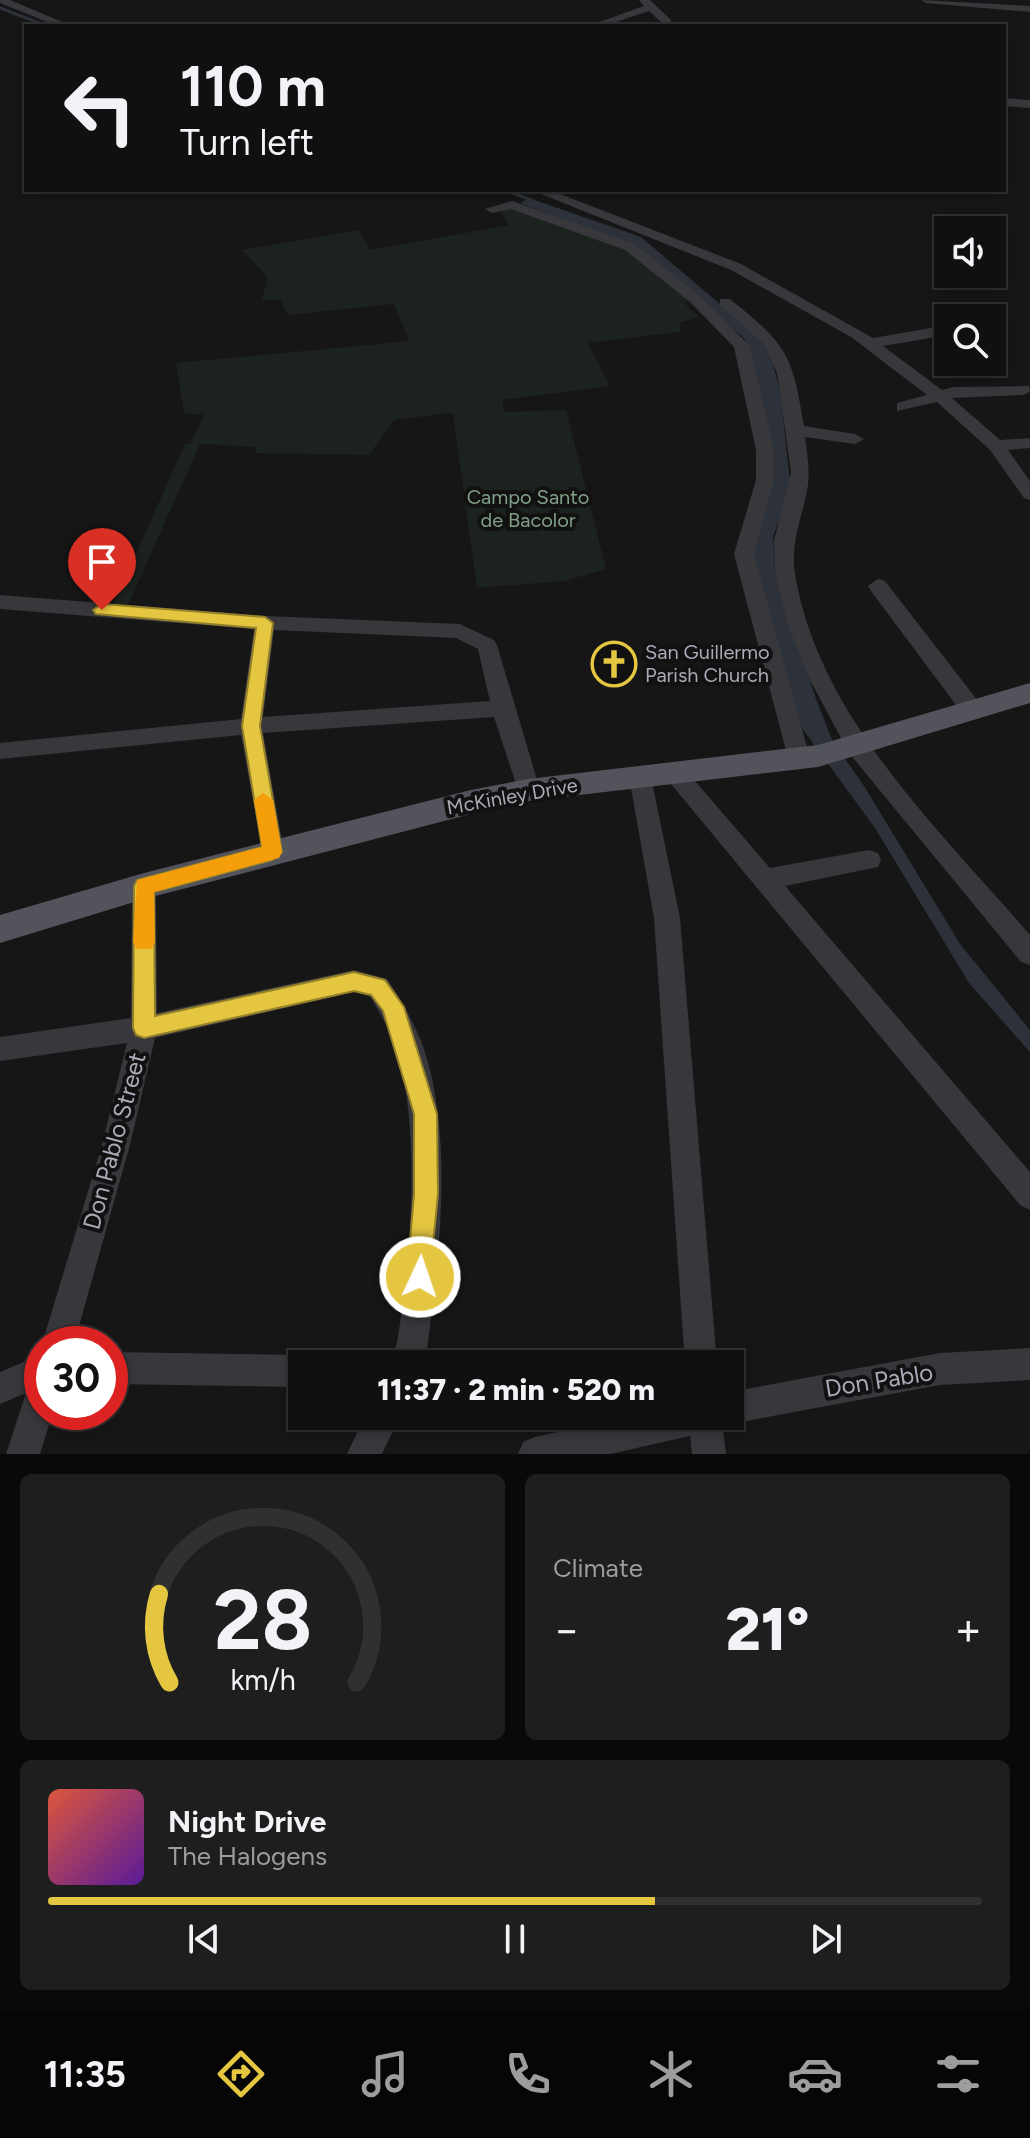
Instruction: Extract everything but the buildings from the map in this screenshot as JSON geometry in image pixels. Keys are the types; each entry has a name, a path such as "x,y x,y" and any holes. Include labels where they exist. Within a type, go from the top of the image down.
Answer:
{"main road":[{"name":"McKinley Drive","path":"0,929 144,886 417,814 528,790 808,757 853,748 1030,693"}],"street":[{"path":"1,0 62,24"},
{"path":"926,0 1030,9"},
{"path":"598,24 647,4 667,22"},
{"path":"1007,102 1030,104"},
{"path":"543,192 736,267 786,292 868,344 938,396 996,446 1030,494"},
{"path":"492,209 512,205 630,247 695,299 742,346 765,450 765,480 744,554 808,757"},
{"path":"725,302 774,347 786,376 802,464 783,541 784,563 806,641 835,713 853,748 1030,954"},
{"path":"868,344 934,332"},
{"path":"903,407 938,396 1023,390"},
{"path":"794,430 855,439"},
{"path":"996,446 1030,443"},
{"path":"878,586 973,711"},
{"path":"0,602 265,623 460,631 487,645 502,708 528,790"},
{"path":"265,623 251,726 272,852"},
{"path":"0,751 251,726 502,708"},
{"path":"674,772 1030,1195"},
{"path":"640,777 667,918 700,1350"},
{"path":"766,879 869,860"},
{"name":"Don Pablo Street","path":"63,1326 116,1145 144,1028 144,886"},
{"path":"0,1049 144,1028 354,981 378,987 393,1007 426,1114 426,1194 418,1302 405,1350"},
{"name":"Don Pablo","path":"744,1405 940,1369 1030,1364"},
{"path":"128,1368 288,1371"},
{"path":"0,1388 24,1378"},
{"path":"23,1454 31,1430"},
{"path":"364,1454 376,1430"},
{"path":"535,1454 642,1430"},
{"path":"706,1430 709,1454"}],"green space":[{"name":"Campo Santo de Bacolor","path":"514,207 630,250 690,301 684,303 700,317 679,323 681,332 588,343 610,386 503,400 504,412 566,410 606,569 564,581 477,588 453,414 449,413 394,420 369,455 255,453 256,447 200,444 128,605 113,605 185,444 190,444 204,415 184,413 176,363 409,341 394,304 288,315 280,300 262,300 268,278 242,250 358,230 371,250 509,225 500,210"}],"shaded area":[{"path":"529,198 641,237 768,345 780,391 791,491 773,536 775,573 816,699 832,740 864,786 960,944 1030,1030 1030,1052 969,983 875,828 799,724 750,560 768,484 750,349 744,338 652,260 583,227 520,203"}],"waterway":[{"path":"0,8 42,24"},
{"path":"510,192 534,201"}],"slow traffic":[{"path":"144,942 144,886 272,852 263,800"}],"place":[{"name":"San Guillermo Parish Church","path":"614,664"}],"route":[{"path":"102,610 163,612 265,623 251,726 272,852 144,886 144,1028 354,981 378,987 393,1007 426,1114 426,1194 420,1277"}]}
